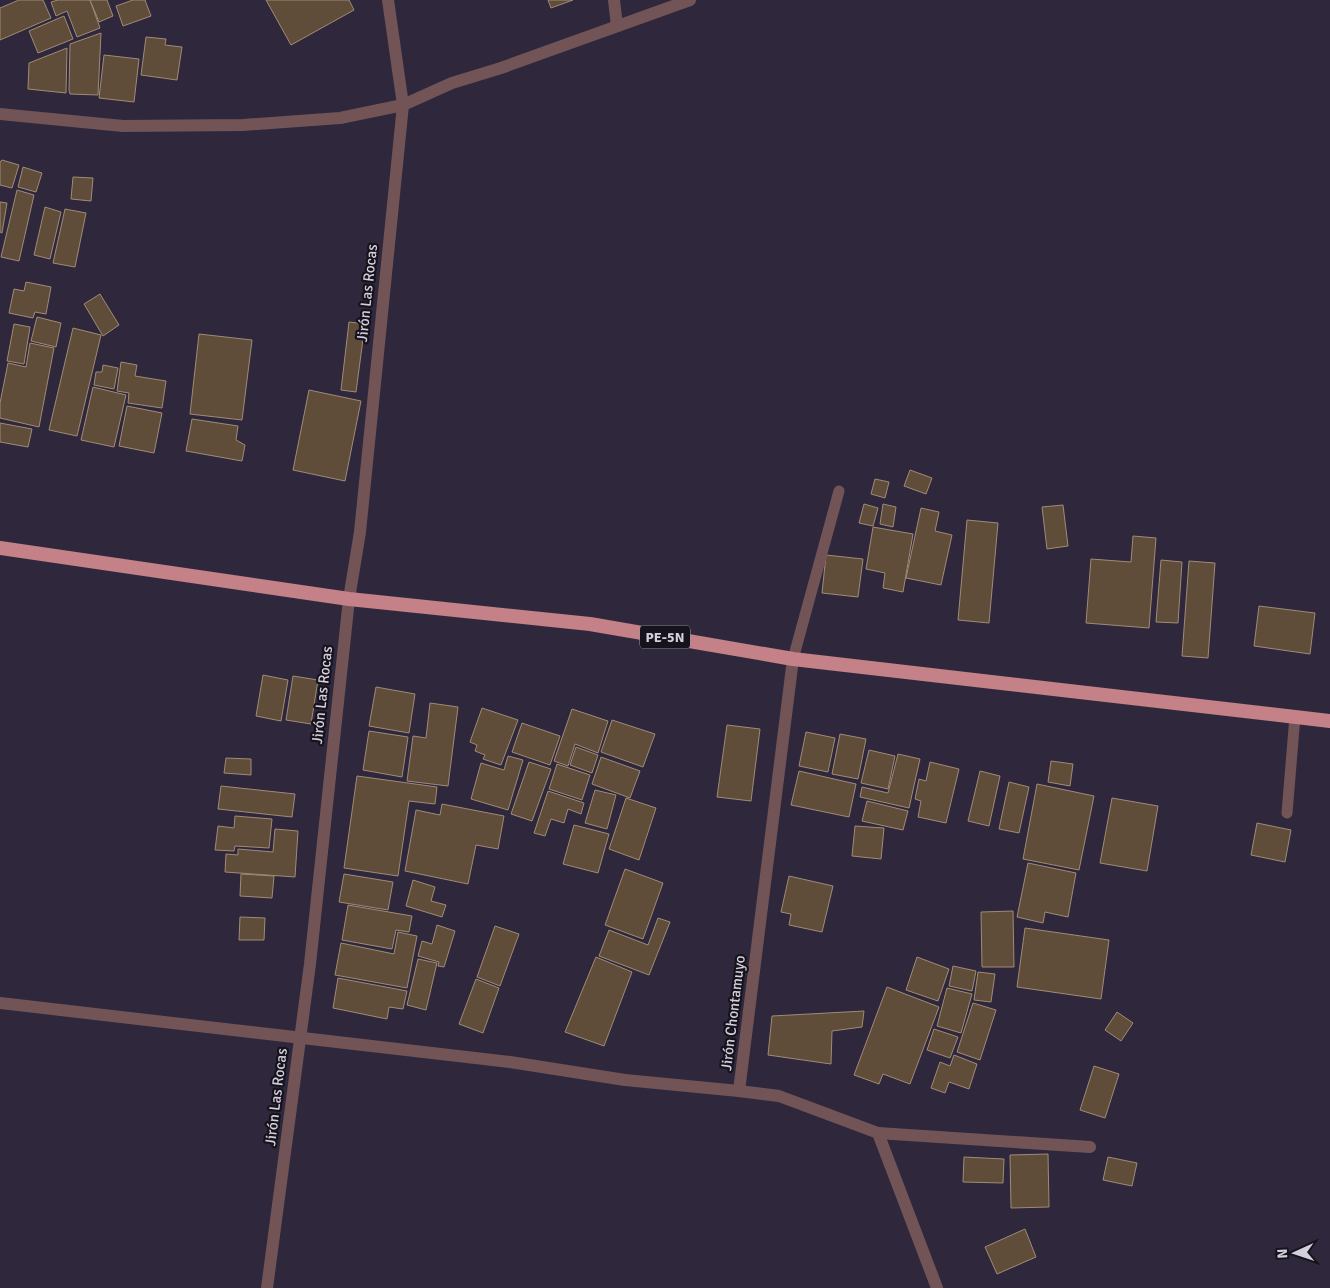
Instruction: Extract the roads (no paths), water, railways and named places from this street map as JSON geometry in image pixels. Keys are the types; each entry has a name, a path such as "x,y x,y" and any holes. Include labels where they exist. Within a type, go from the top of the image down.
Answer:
{"highway":[{"name":"PE-5N","path":"0,548 349,599 590,624 793,659 1330,721"}],"street":[{"name":"Jirón Las Rocas","path":"267,1288 311,954 349,599 360,532 403,105 388,0"},
{"path":"614,0 617,26"},
{"path":"0,114 123,126 243,125 340,118 403,105 452,83 501,68 690,0"},
{"name":"Jirón Chontamuyo","path":"793,659 739,1091 779,1096 878,1133 1090,1147"},
{"path":"0,1003 510,1062 625,1080 739,1091"},
{"path":"878,1133 937,1288"}],"lane":[{"path":"793,659 839,491"},
{"path":"1287,813 1295,716"}]}
